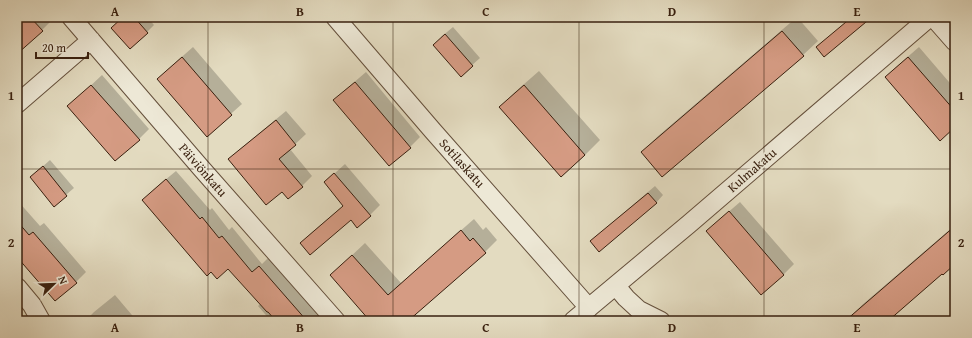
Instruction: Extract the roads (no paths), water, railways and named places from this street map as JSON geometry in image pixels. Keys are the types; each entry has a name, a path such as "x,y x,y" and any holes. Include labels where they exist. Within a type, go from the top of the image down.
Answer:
{"street":[{"name":"Päiviönkatu","path":"71,17 200,168 336,321"},
{"name":"Sotilaskatu","path":"335,17 589,308"},
{"name":"Kulmakatu","path":"573,321 616,286 930,17"},
{"path":"933,17 955,42"},
{"path":"17,104 91,40"},
{"path":"616,286 639,310 662,321"},
{"path":"17,287 32,305 41,321"}]}
